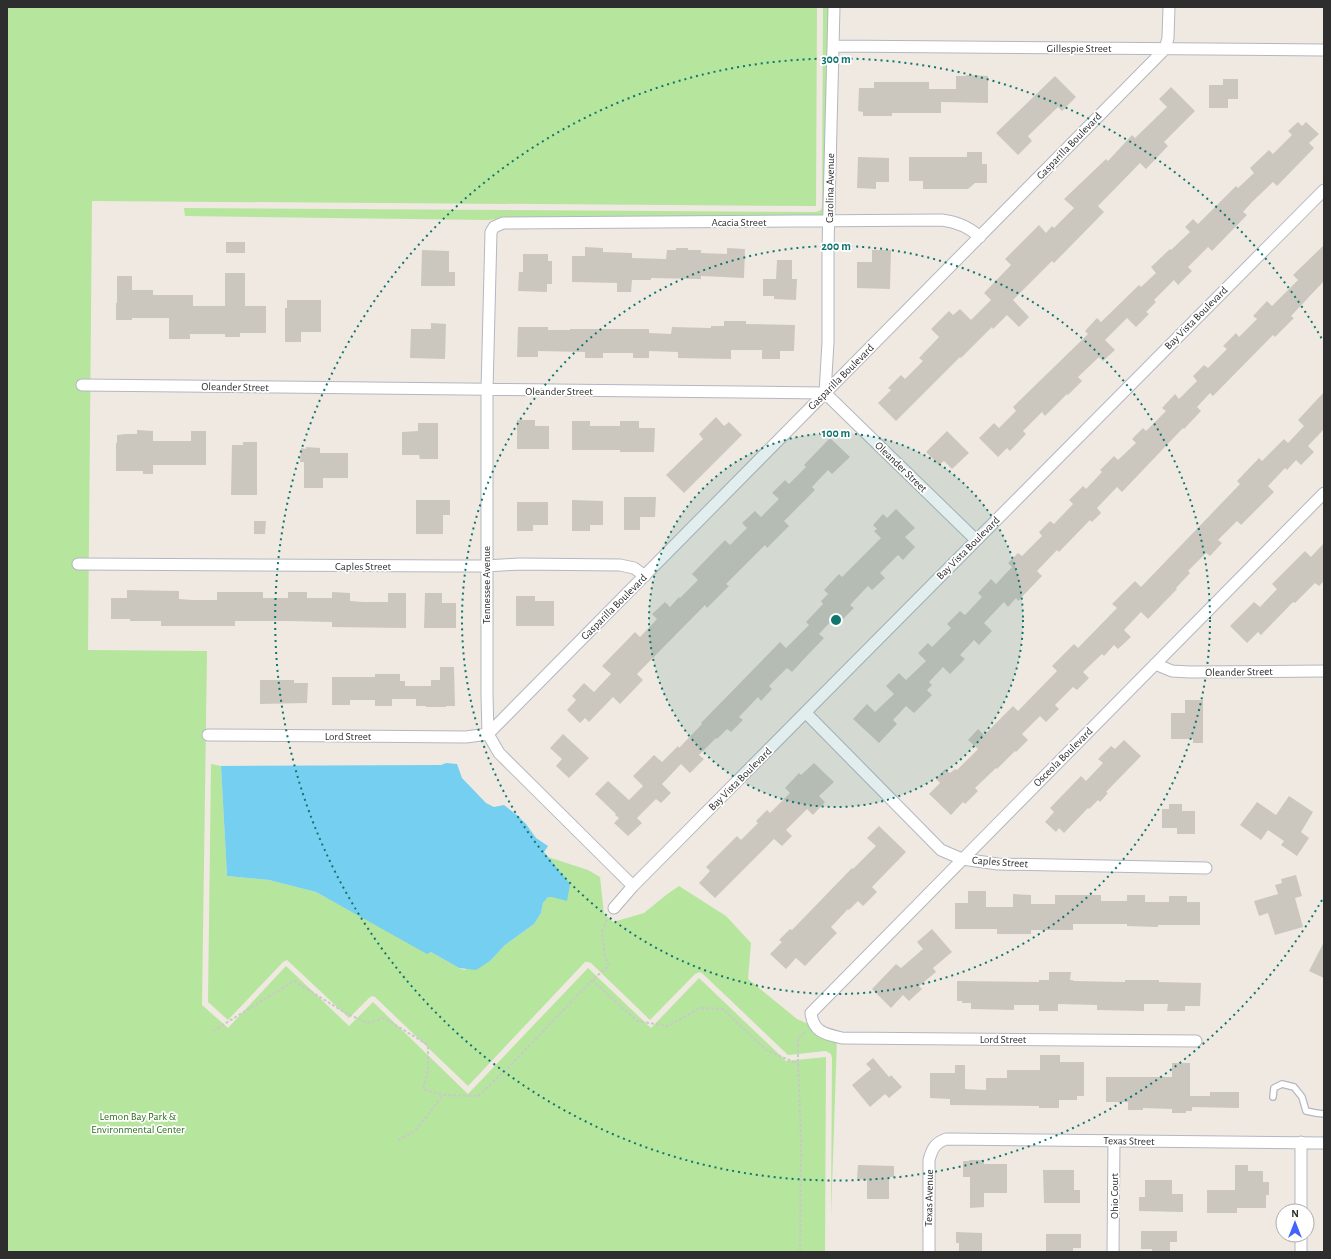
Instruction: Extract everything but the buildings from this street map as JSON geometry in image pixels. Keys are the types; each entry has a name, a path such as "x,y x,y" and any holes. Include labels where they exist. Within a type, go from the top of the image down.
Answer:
{"street":[{"name":"Carolina Avenue","path":"825,393 828,342 834,7"},
{"path":"1165,49 1168,38 1169,7"},
{"name":"Gillespie Street","path":"833,46 1324,50"},
{"name":"Gasparilla Boulevard","path":"488,734 1165,49"},
{"name":"Bay Vista Boulevard","path":"614,908 633,886 1324,190"},
{"name":"Acacia Street","path":"494,227 503,223 830,222 942,220 952,221 964,225 980,237"},
{"name":"Tennessee Avenue","path":"494,227 491,232 488,390 486,566 486,695 488,734 499,753 633,886"},
{"name":"Oleander Street","path":"82,385 825,393 976,540"},
{"name":"Osceola Boulevard","path":"814,1025 811,1013 816,1007 1324,493"},
{"name":"Caples Street","path":"78,564 486,566 519,564 620,565 634,568 645,576"},
{"name":"Oleander Street","path":"1155,664 1172,670 1190,672 1324,671"},
{"name":"Caples Street","path":"806,713 941,850 962,859 998,864 1206,868"},
{"name":"Lord Street","path":"208,735 466,737 488,734"},
{"name":"Lord Street","path":"814,1025 822,1032 829,1035 851,1038 1196,1041"},
{"name":"Texas Street","path":"936,1145 946,1139 1324,1143"},
{"name":"Ohio Court","path":"1113,1252 1114,1141"},
{"path":"1301,1142 1301,1203"},
{"name":"Texas Avenue","path":"928,1252 929,1160 931,1151 936,1145"}],"lane":[{"path":"1273,1098 1274,1088 1282,1084 1294,1087 1302,1097 1306,1110 1324,1114"}],"path":[{"path":"213,1031 294,981 344,1012 367,1023 384,1018 428,1046 428,1070 423,1089 443,1095 478,1096 509,1067 592,980 609,966 605,957 602,930 614,908"},
{"path":"592,980 637,1021 668,1026 700,1008 723,1009 766,1050 798,1064"},
{"path":"800,1252 802,1138 798,1038 814,1025"},
{"path":"398,1140 416,1131 443,1095"}],"green space":[{"name":"Lemon Bay Park & Environmental Center","path":"7,7 817,7 816,206 92,201 88,650 207,651 202,1005 228,1028 286,966 349,1026 373,1002 468,1094 588,968 651,1028 699,978 786,1061 826,1057 825,1252 7,1252"},
{"path":"823,7 836,7 834,220 504,218 489,220 185,216 184,208 816,212 821,210 822,206"},
{"path":"211,764 221,766 227,876 269,880 316,892 427,953 431,952 464,970 490,961 505,945 534,924 541,913 543,903 548,897 552,897 560,872 548,857 588,870 600,877 604,914 613,922 644,913 679,886 726,916 751,943 748,979 797,1019 837,1037 831,1217 831,1054 826,1051 788,1055 700,972 695,974 650,1020 591,963 585,962 468,1086 375,997 372,996 369,998 349,1018 287,960 283,962 228,1020 208,1002"}],"water":[{"path":"446,763 457,764 462,778 486,803 494,807 504,805 518,816 536,838 548,846 544,852 570,884 567,901 548,897 543,903 541,913 534,924 505,945 490,961 476,970 459,968 431,952 427,954 316,892 269,880 227,876 221,766 441,765"}]}
